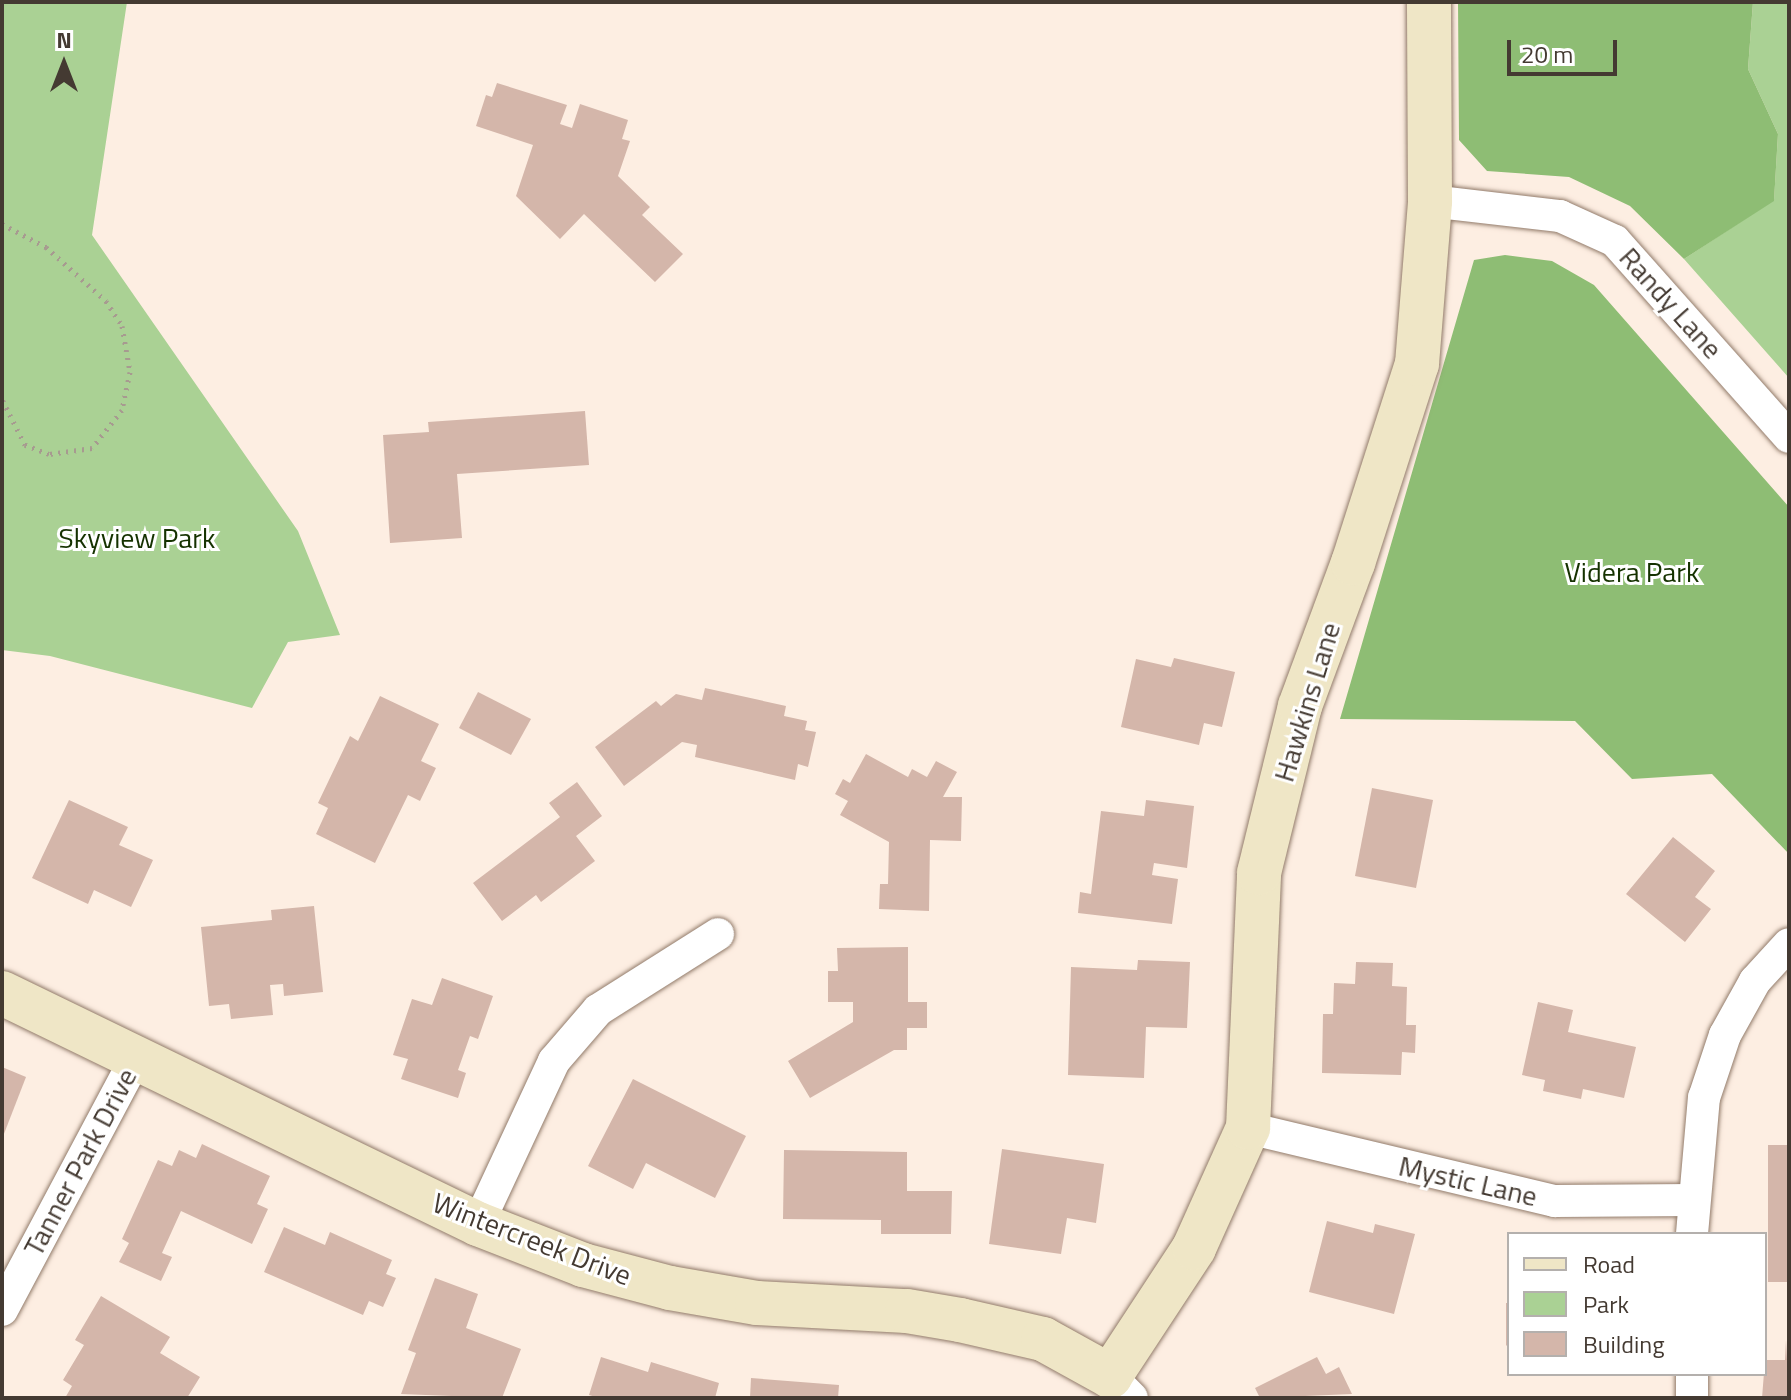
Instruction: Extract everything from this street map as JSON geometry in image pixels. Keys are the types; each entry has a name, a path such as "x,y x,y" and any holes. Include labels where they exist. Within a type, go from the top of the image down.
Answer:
{"street":[{"name":"Hawkins Lane","path":"1121,1387 1194,1248 1248,1128 1259,873 1300,706 1353,563 1417,364 1430,201 1429,2"},
{"name":"Randy Lane","path":"1430,201 1560,216 1615,241 1789,437"},
{"path":"478,1224 554,1061 598,1010 718,934"},
{"path":"1692,1232 1704,1098 1725,1035 1755,981 1789,944"},
{"name":"Wintercreek Drive","path":"2,993 478,1224 583,1265 670,1288 757,1303 907,1311 1043,1339 1121,1387"},
{"name":"Tanner Park Drive","path":"2,1310 136,1058"},
{"name":"Mystic Lane","path":"1248,1128 1555,1201 1693,1200"},
{"path":"1692,1376 1692,1398"}],"path":[{"path":"2,224 46,247 106,301 122,326 130,372 122,410 92,448 49,454 25,445 2,399"}],"green space":[{"name":"Skyview Park","path":"2,2 127,2 92,235 298,531 340,635 288,642 252,708 50,656 2,650"},
{"path":"1458,2 1753,2 1748,69 1778,134 1774,201 1684,259 1630,206 1569,177 1487,171 1459,140"},
{"path":"1753,2 1789,2 1789,378 1684,259 1774,200 1778,134 1748,69"},
{"name":"Videra Park","path":"1505,255 1552,261 1594,285 1789,507 1789,854 1712,774 1632,779 1575,721 1340,719 1474,260"}],"building":[{"path":"497,83 567,105 560,124 572,128 580,104 628,120 622,139 630,141 618,176 650,207 642,215 683,254 655,282 584,214 560,239 516,196 533,145 476,126 486,95 492,97"},
{"path":"585,411 589,465 457,474 462,538 390,543 383,435 429,432 428,422"},
{"path":"1174,658 1235,672 1222,727 1204,723 1199,745 1121,727 1136,659 1171,667"},
{"path":"705,688 786,706 784,716 807,721 805,730 816,732 808,767 798,764 795,780 695,757 697,745 682,742 624,786 595,747 656,701 661,706 676,694 702,700"},
{"path":"478,692 531,719 511,755 459,728"},
{"path":"380,696 439,724 421,761 436,768 420,801 408,795 375,863 316,834 328,808 318,803 350,736 358,741"},
{"path":"866,754 908,777 912,769 927,777 936,761 957,772 943,797 962,797 961,841 930,840 929,911 879,909 880,884 888,884 889,842 840,815 848,801 835,794 843,779 850,783"},
{"path":"577,782 602,816 576,836 595,861 541,902 536,895 502,921 473,883 560,817 549,803"},
{"path":"1372,788 1433,800 1416,888 1355,876"},
{"path":"69,800 128,827 119,845 153,860 131,907 94,890 88,904 32,878"},
{"path":"1146,800 1194,806 1187,868 1154,863 1152,875 1178,879 1172,924 1078,913 1080,892 1091,894 1101,811 1144,816"},
{"path":"1673,837 1715,871 1695,897 1711,909 1685,942 1626,894"},
{"path":"314,906 323,992 284,996 283,984 270,985 273,1015 231,1019 229,1004 209,1006 201,927 272,920 271,910"},
{"path":"908,947 908,1002 927,1002 927,1028 907,1028 907,1050 894,1050 810,1098 788,1061 853,1022 853,1002 828,1002 828,971 838,971 837,948"},
{"path":"1138,960 1190,962 1187,1028 1146,1027 1144,1078 1068,1075 1071,967 1137,970"},
{"path":"1356,962 1393,963 1392,986 1407,987 1406,1025 1416,1025 1415,1053 1402,1052 1401,1075 1322,1073 1323,1014 1333,1014 1334,983 1355,984"},
{"path":"442,978 493,996 478,1039 470,1036 458,1070 466,1073 458,1098 401,1079 408,1059 393,1055 412,999 432,1005"},
{"path":"1538,1002 1573,1010 1568,1032 1636,1047 1624,1098 1583,1089 1581,1099 1543,1091 1545,1080 1522,1075"},
{"path":"2,1067 26,1077 2,1139"},
{"path":"633,1079 746,1136 715,1198 646,1163 633,1189 588,1166"},
{"path":"202,1144 270,1176 257,1204 268,1209 252,1244 181,1211 162,1253 172,1257 161,1281 119,1262 129,1243 122,1239 158,1160 172,1166 179,1150 196,1158"},
{"path":"1768,1145 1789,1145 1789,1282 1768,1282"},
{"path":"1002,1149 1104,1164 1096,1223 1067,1218 1061,1254 989,1244"},
{"path":"784,1150 907,1152 907,1191 952,1191 951,1234 881,1234 881,1220 783,1219"},
{"path":"1327,1221 1373,1233 1375,1224 1415,1234 1394,1314 1309,1292"},
{"path":"284,1227 325,1245 330,1232 392,1260 386,1274 396,1278 383,1307 369,1301 363,1315 264,1272"},
{"path":"435,1278 478,1294 466,1328 521,1349 502,1398 401,1394 416,1353 408,1350"},
{"path":"101,1296 170,1337 160,1353 200,1377 187,1398 65,1398 72,1386 63,1380 84,1345 75,1340"},
{"path":"1506,1303 1507,1303 1507,1346"},
{"path":"1786,1340 1789,1398 1762,1398 1767,1360 1785,1360"},
{"path":"601,1357 648,1372 651,1362 719,1383 715,1398 599,1398 589,1395"},
{"path":"1317,1357 1326,1374 1339,1367 1352,1394 1260,1398 1255,1388"},
{"path":"751,1378 839,1385 838,1398 750,1398"}]}
